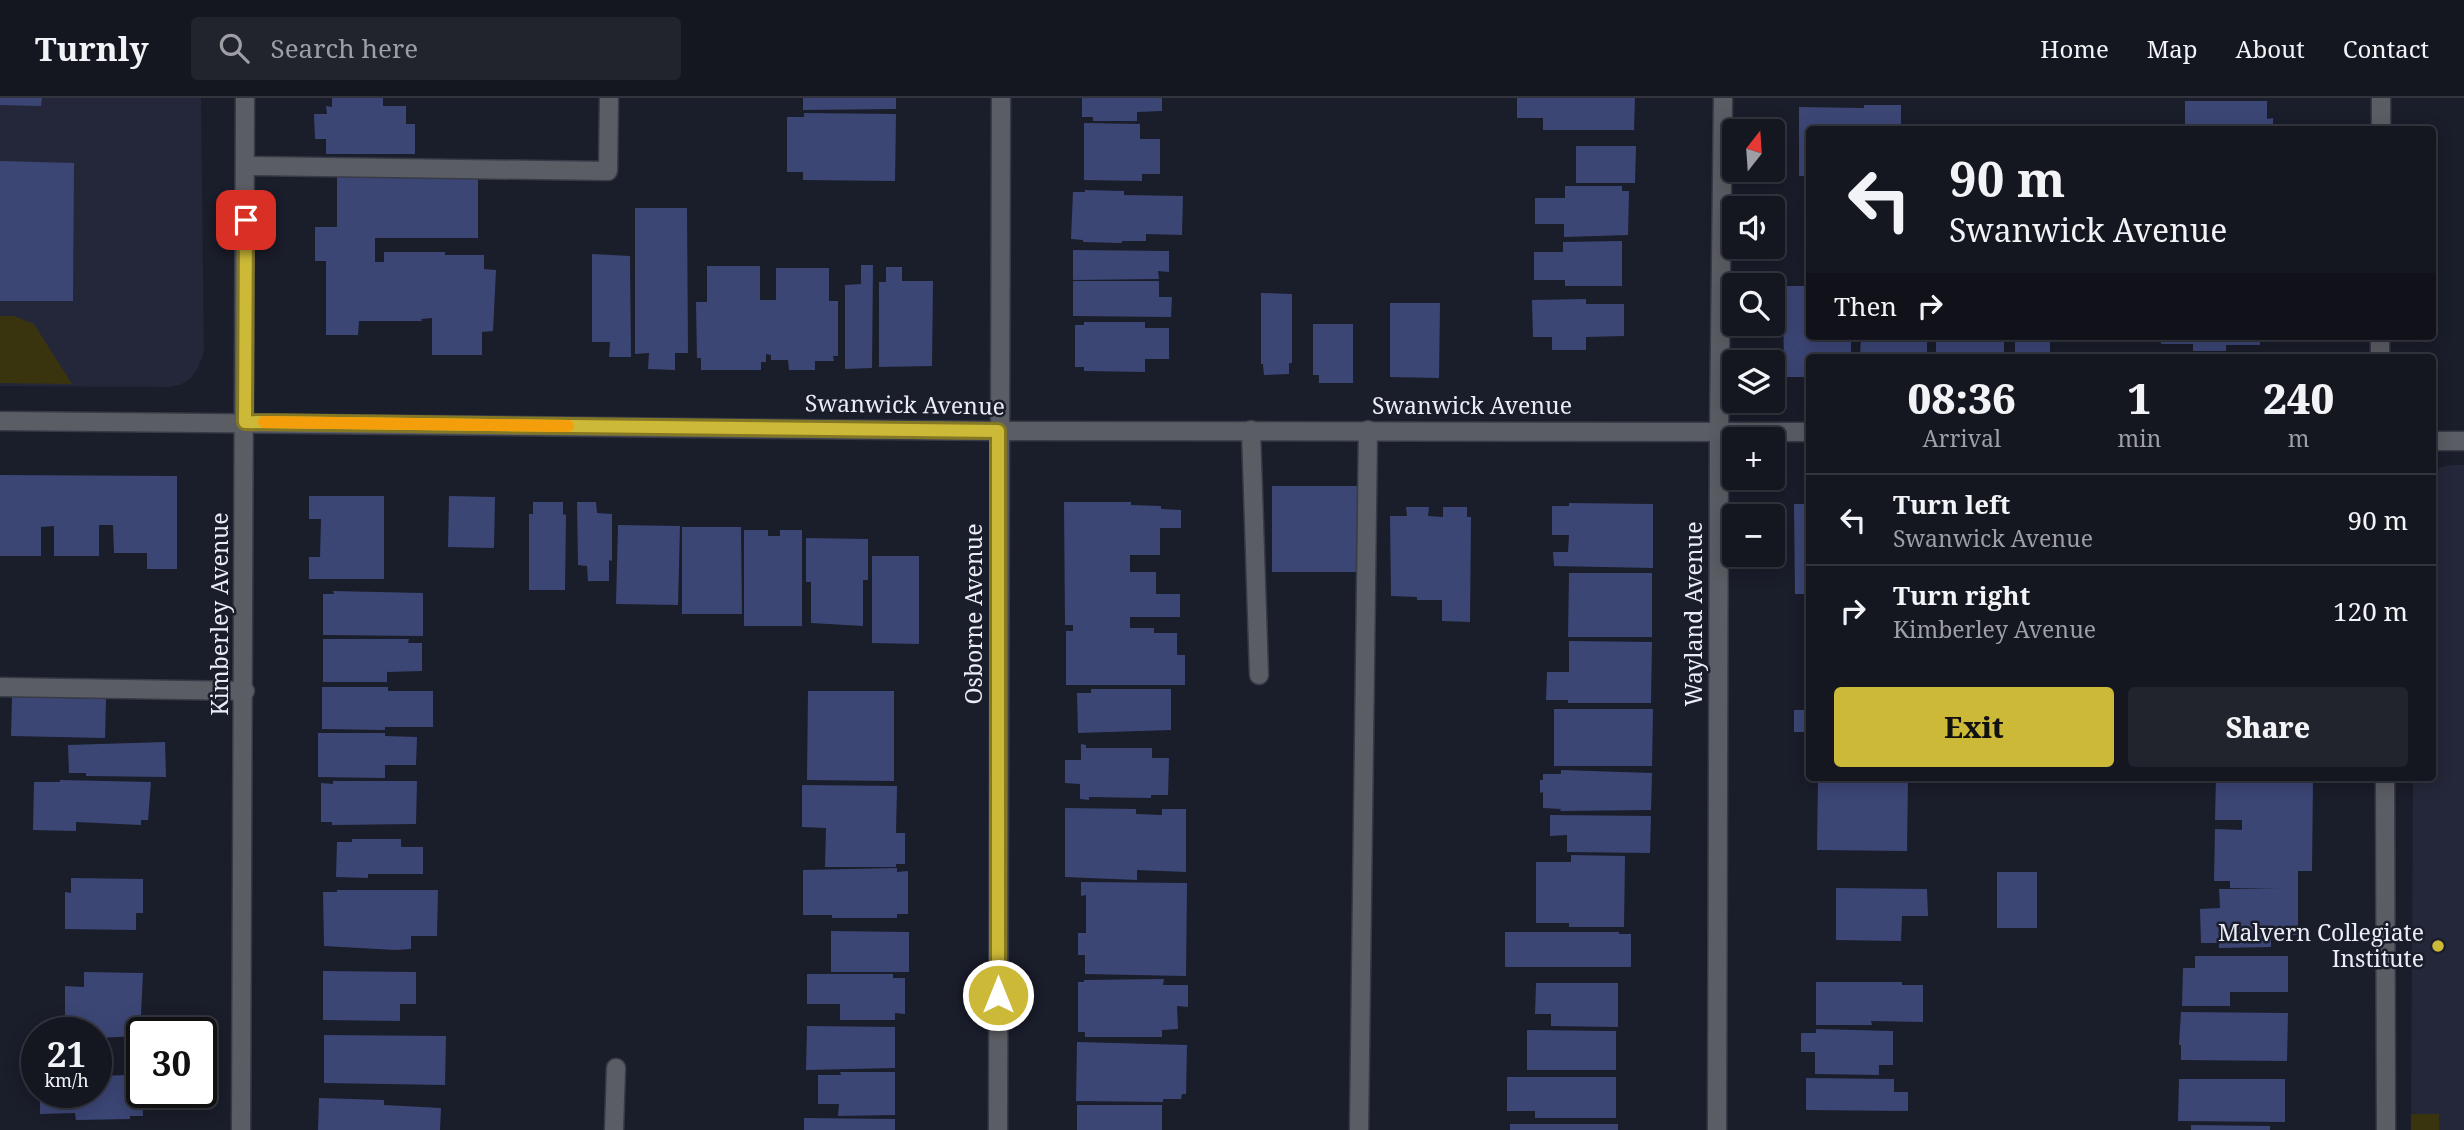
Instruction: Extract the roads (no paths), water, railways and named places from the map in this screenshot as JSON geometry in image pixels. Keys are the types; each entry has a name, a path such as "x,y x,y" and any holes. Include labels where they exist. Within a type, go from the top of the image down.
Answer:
{"street":[{"name":"Kimberley Avenue","path":"241,1130 246,98"},
{"path":"246,166 608,171 609,98"},
{"name":"Osborne Avenue","path":"998,1130 1000,98"},
{"name":"Wayland Avenue","path":"1717,1130 1723,98"},
{"path":"2381,98 2381,126"},
{"name":"Swanwick Avenue","path":"0,421 998,431 1806,432"},
{"path":"1251,430 1259,675"},
{"path":"1359,1130 1368,430"},
{"path":"2436,441 2464,441"},
{"path":"0,687 245,691"},
{"path":"2385,781 2386,1130"},
{"path":"614,1130 616,1068"}],"place":[{"name":"Malvern Collegiate Institute","path":"2438,946"}]}
